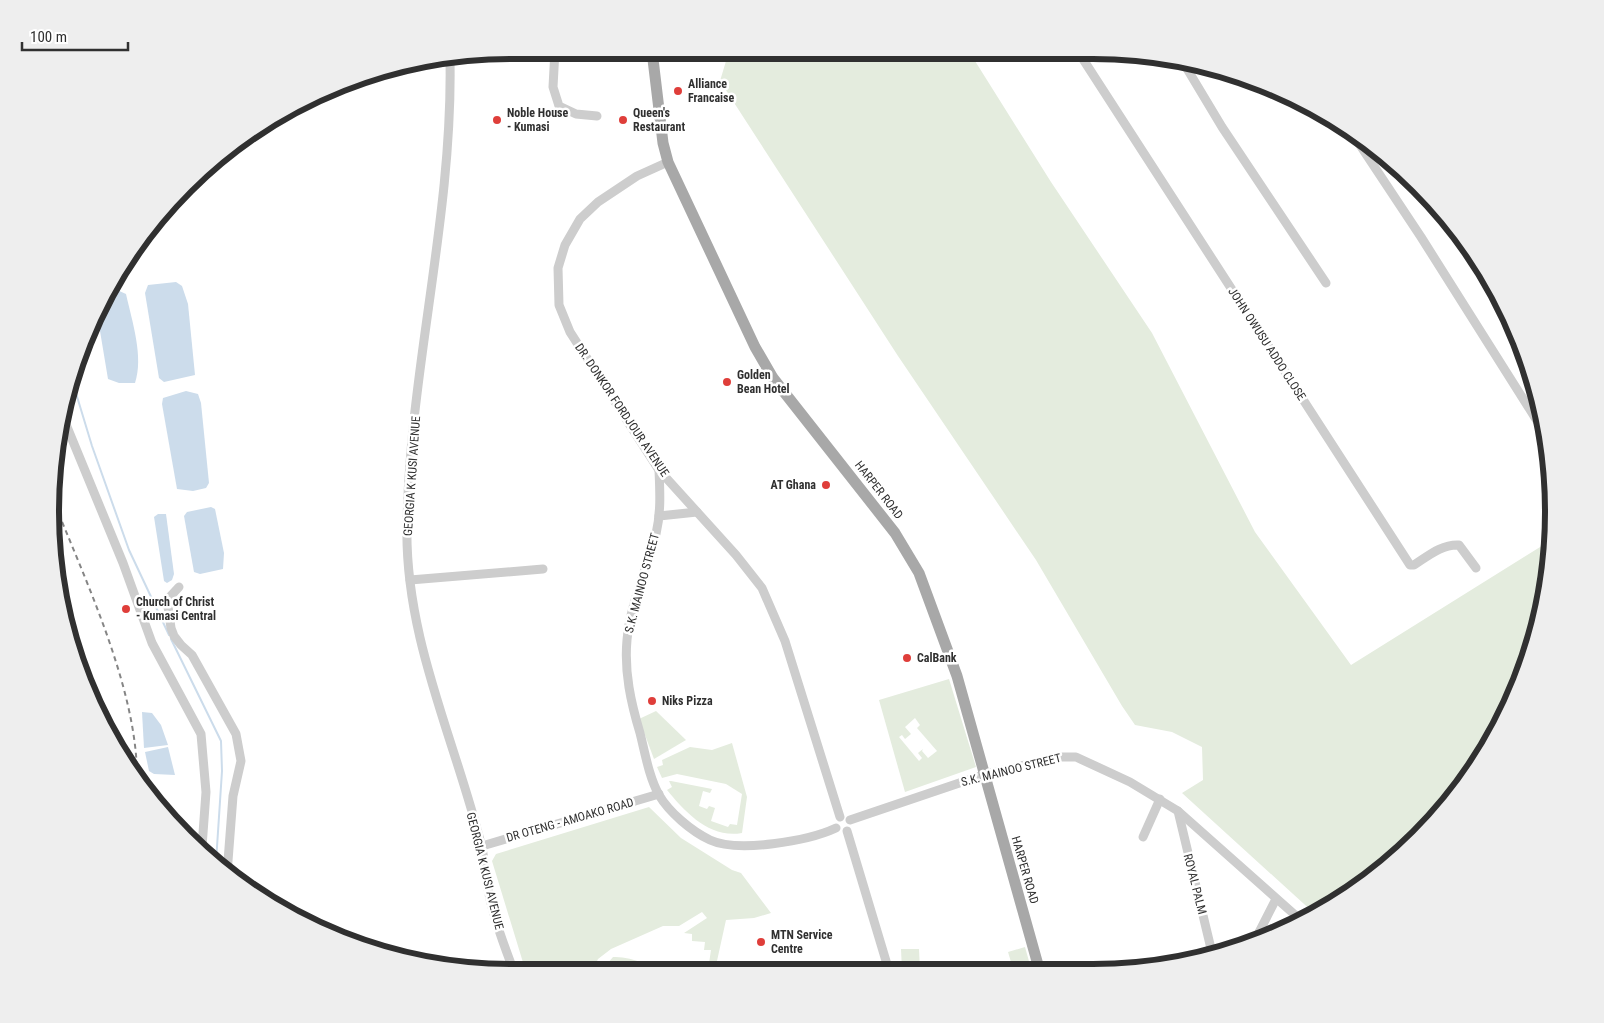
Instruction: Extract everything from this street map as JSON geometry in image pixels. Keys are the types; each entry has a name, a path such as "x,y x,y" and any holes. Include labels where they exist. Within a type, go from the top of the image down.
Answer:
{"main road":[{"name":"HARPER ROAD","path":"653,59 663,143 668,162 752,339 773,378 895,533 919,573 957,676 1038,964"}],"street":[{"path":"555,59 553,87 559,106 576,114 597,116"},
{"name":"JOHN OWUSU ADDO CLOSE","path":"1082,59 1410,565 1414,565 1448,545 1454,544 1459,545 1476,568"},
{"name":"GEORGIA K KUSI AVENUE","path":"450,63 449,138 419,388 407,508 407,544 410,580 425,662 482,846 490,898 511,964"},
{"path":"1187,68 1222,127 1326,283"},
{"path":"1362,147 1421,237 1536,419"},
{"name":"DR. DONKOR FORDJOUR AVENUE","path":"668,162 636,176 598,202 580,219 565,245 558,268 559,305 570,332 660,470 736,555 762,588 786,641 840,817"},
{"path":"67,426 126,571 152,643 201,734 206,792 202,842"},
{"name":"S.K. MAINOO STREET","path":"660,470 659,516 627,640 627,675 645,752 659,794 672,811 697,832 711,840 729,845 797,840 836,828"},
{"path":"659,516 698,512"},
{"path":"410,580 543,570"},
{"path":"179,587 167,600 171,628 180,645 192,655 222,707 236,734 240,751 240,770 233,796 228,864"},
{"name":"S.K. MAINOO STREET","path":"850,820 984,775 1058,757 1076,757 1130,782 1178,811 1296,916"},
{"name":"DR OTENG - AMOAKO ROAD","path":"482,846 659,794"},
{"path":"1142,837 1160,800"},
{"name":"ROYAL PALM","path":"1178,811 1211,949"},
{"path":"848,831 841,832 836,828 836,820 840,817 847,817 850,820 851,826 848,831 887,964"},
{"path":"1259,933 1276,898"}],"shaded area":[{"path":"727,59 974,59 1051,182 1152,333 1255,532 1351,665 1544,545 1537,600 1530,629 1511,685 1499,712 1485,738 1452,787 1413,832 1391,852 1344,888 1310,909 1182,793 1203,780 1202,747 1172,732 1135,725 1036,560 898,356 720,81"},
{"path":"949,679 976,767 905,792 879,700","holes":["915,718 920,725 917,728 937,751 928,758 922,751 923,749 918,753 922,758 919,761 899,737 902,735 905,739 911,734 905,727"]},
{"path":"656,711 686,740 654,759 639,719"},
{"path":"732,743 747,797 742,833 730,834 709,828 690,815 667,790 672,787 669,781 712,789 710,793 703,791 699,806 707,809 709,806 715,808 711,821 728,827 730,824 737,825 742,794 726,784 677,774 662,778 657,767 663,765 662,760 690,747 712,750"},
{"path":"649,807 681,838 732,870 741,873 771,913 754,918 726,920 716,964 709,964 711,950 704,950 705,942 692,941 692,934 684,933 707,918 702,912 679,926 663,926 611,949 598,959 596,964 523,964 492,861 496,854"},
{"path":"1025,947 1030,964 1012,964 1008,952"},
{"path":"901,949 919,949 920,964 902,964"},
{"path":"613,957 620,957 647,964 607,964"}],"water":[{"path":"176,282 182,286 188,304 195,375 164,382 159,378 145,293 148,285"},
{"path":"116,290 126,294 136,339 138,362 135,383 119,383 108,379 99,325"},
{"path":"186,391 198,394 201,403 209,483 206,488 193,491 177,489 162,404 163,398"},
{"path":"211,507 215,509 224,553 223,569 200,574 194,572 184,516 187,512"},
{"path":"158,514 166,514 174,574 172,580 167,583 164,581 154,517"},
{"path":"142,712 152,713 161,725 168,745 144,748"},
{"path":"168,747 175,775 154,774 149,771 145,752"}],"waterway":[{"path":"75,390 92,446 129,550 169,635"},
{"path":"171,639 221,741 222,771 216,855"}],"railway":[{"path":"59,515 107,635 119,671 135,743 136,765"}],"place":[{"name":"Alliance Francaise","path":"678,91"},
{"name":"Noble House - Kumasi","path":"497,120"},
{"name":"Queen's Restaurant","path":"623,120"},
{"name":"Golden Bean Hotel","path":"727,382"},
{"name":"AT Ghana","path":"826,485"},
{"name":"Church of Christ - Kumasi Central","path":"126,609"},
{"name":"CalBank","path":"907,658"},
{"name":"Niks Pizza","path":"652,701"},
{"name":"MTN Service Centre","path":"761,942"}]}
